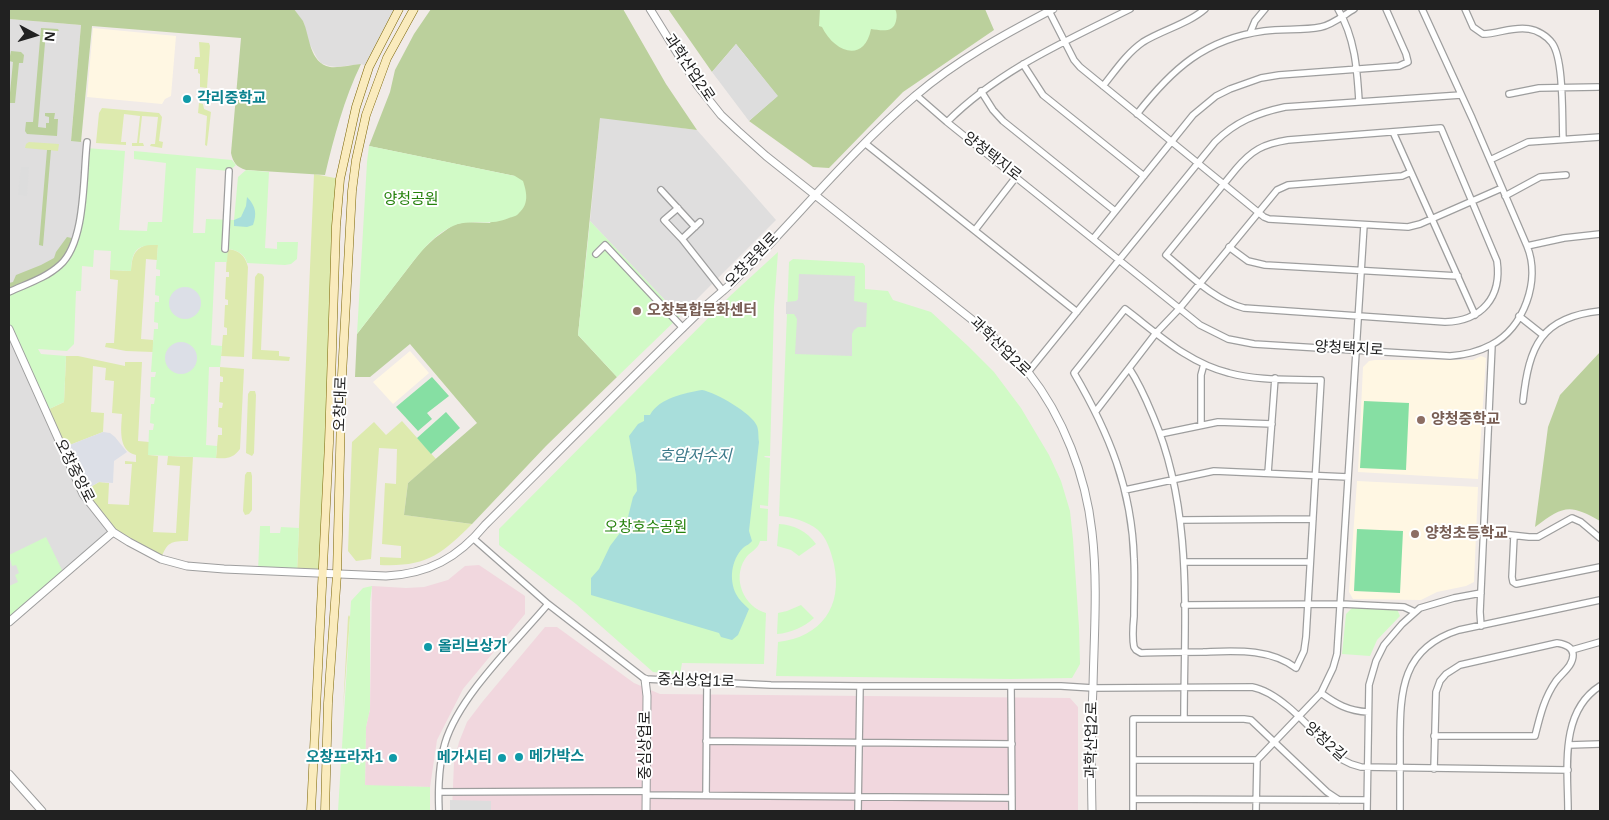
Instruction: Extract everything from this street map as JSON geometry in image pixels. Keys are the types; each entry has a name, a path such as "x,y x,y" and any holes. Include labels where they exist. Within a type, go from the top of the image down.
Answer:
{"main road":[{"name":"오창대로","path":"311,811 323,573 336,226 340,180 356,107 369,66 399,9"},
{"name":"오창대로","path":"325,811 328,703 337,574 346,294 354,173 364,123 375,88 388,58 414,9"}],"street":[{"name":"과학산업2로","path":"650,9 688,72 721,115 766,156 985,330 1028,372 1048,403 1065,434 1074,456 1088,507 1092,532 1094,579 1092,811"},
{"path":"947,122 964,104 981,91 1023,64 1130,9"},
{"path":"1103,86 1130,54 1143,42 1205,9"},
{"path":"1250,33 1255,21 1265,9"},
{"path":"1338,9 1352,37 1357,69 1359,102"},
{"path":"1137,114 1171,74 1196,55 1231,38 1265,31 1322,27 1354,9"},
{"path":"1093,239 1193,115 1216,96 1245,83 1279,75 1399,66 1408,62 1386,9"},
{"path":"1423,10 1430,9"},
{"path":"1464,9 1473,27 1482,34 1522,28 1538,31 1552,42 1556,52 1561,88 1563,139"},
{"name":"오창공원로","path":"337,574 386,576 412,574 438,564 474,539 492,518 683,328 741,274 816,194 916,95 978,51 1051,10"},
{"path":"1051,10 1064,42 1080,67 1223,184 1269,219 1408,227 1502,188"},
{"name":"양청택지로","path":"916,95 1200,325 1215,333 1242,342 1450,356 1473,353 1492,345 1505,335 1519,316 1529,295 1531,264 1527,246 1423,10"},
{"path":"1023,64 1042,95 1144,176"},
{"path":"1509,94 1539,88 1598,87"},
{"path":"981,91 1003,121 1115,211"},
{"path":"1028,372 1198,163 1224,133 1234,125 1258,114 1285,107 1461,94"},
{"path":"1441,128 1494,250 1498,269 1498,278 1493,295 1482,310 1475,315 1462,320 1445,322 1244,308 1226,301 1200,283 1166,255 1223,184 1246,157 1254,151 1272,142 1394,132 1441,128"},
{"path":"1394,132 1475,315"},
{"path":"1490,160 1528,142 1600,137"},
{"path":"9,292 52,272 71,252 79,226 87,142"},
{"path":"866,144 1076,312"},
{"path":"225,249 229,170"},
{"path":"1096,411 1156,333 1180,309 1276,190 1288,185 1402,176 1411,172"},
{"path":"1505,196 1540,177 1566,175"},
{"path":"975,230 1016,177"},
{"path":"661,190 695,227"},
{"path":"678,208 664,220 682,238 723,291"},
{"path":"682,238 700,222"},
{"path":"1256,811 1257,760 1321,693 1333,668 1337,654 1364,225"},
{"path":"1527,246 1564,238 1600,234"},
{"path":"596,254 605,245 683,328"},
{"path":"1229,247 1242,258 1256,264 1458,276"},
{"path":"1125,309 1176,349 1204,364 1235,374 1321,380 1304,651 1296,668 1277,657 1257,652 1141,653 1134,647 1134,541 1125,490 1118,464 1096,411 1074,373 1125,309"},
{"path":"1523,401 1531,354 1542,335 1569,317 1600,311"},
{"path":"1519,316 1542,335"},
{"name":"오창중앙로","path":"9,330 76,481 92,508 113,532 143,551 161,559 187,566 337,574"},
{"path":"1480,626 1492,345"},
{"path":"1201,424 1201,375 1204,364"},
{"path":"1129,368 1137,379 1160,434 1174,479 1181,520 1184,562 1184,719"},
{"path":"1268,473 1274,378"},
{"path":"1160,434 1201,424 1231,421 1272,424"},
{"path":"1125,490 1214,471 1348,477"},
{"path":"1484,532 1538,537 1572,518 1581,522 1600,538"},
{"path":"1181,520 1313,519"},
{"path":"9,622 113,532"},
{"path":"1514,536 1512,577 1513,582 1516,584 1600,567"},
{"path":"439,811 441,763 446,742 454,722 470,695 548,604 474,539"},
{"path":"1184,562 1310,562"},
{"path":"1367,811 1369,685 1376,661 1392,634 1420,608 1454,598 1481,593"},
{"path":"1400,811 1402,695 1409,668 1423,650 1441,637 1459,630 1600,601"},
{"name":"중심상업1로","path":"548,604 645,679 860,686 1093,688"},
{"path":"1184,605 1341,604 1404,607 1415,612"},
{"path":"1572,650 1600,642"},
{"path":"1434,736 1535,736 1545,700 1556,681 1572,662 1572,650 1569,646 1556,643 1467,663 1454,668 1440,681 1436,692 1434,736 1434,769"},
{"name":"중심상업로","path":"645,679 647,696 646,811"},
{"path":"706,795 707,681"},
{"path":"858,811 860,686"},
{"path":"1011,686 1012,811"},
{"name":"양청2길","path":"1093,688 1184,686 1260,688 1282,701 1341,759 1367,768 1568,770"},
{"path":"1568,811 1569,745 1572,722 1585,699 1600,686"},
{"path":"1321,693 1342,708 1368,712"},
{"path":"1133,811 1133,719 1251,720 1327,792 1339,800"},
{"path":"706,741 1012,744"},
{"path":"1569,745 1600,744"},
{"path":"1133,760 1257,760"},
{"path":"9,774 42,811"},
{"path":"439,792 1012,798"},
{"path":"1133,799 1367,800"}],"shaded area":[{"path":"294,9 399,9 369,67 361,64 337,67 321,63 317,58 307,39 304,23"},
{"path":"9,19 81,25 71,140 87,142 79,225 71,252 9,292"},
{"path":"93,28 176,36 171,96 165,99 162,104 87,97"},
{"path":"736,44 778,96 749,121 712,72"},
{"path":"600,117 697,130 776,220 680,316 590,221"},
{"path":"21,167 29,167 27,196 18,195"},
{"path":"799,274 855,276 854,301 867,303 866,327 858,327 852,334 852,356 795,354 797,319 794,314 786,314 786,302 798,299"},
{"path":"185,287 191,288 196,292 200,297 200,309 196,314 191,318 185,319 179,318 174,314 170,309 169,303 170,297 174,292 179,288"},
{"path":"9,330 113,532 9,622"},
{"path":"181,342 187,343 192,347 196,352 196,364 192,369 187,373 181,374 175,373 170,369 166,364 165,358 166,352 170,347 175,343"},
{"path":"410,351 429,373 393,404 373,382"},
{"name":"양청중학교","path":"1481,356 1486,358 1478,479 1358,472 1363,367 1369,361 1473,360"},
{"path":"103,432 110,433 115,437 127,452 114,461 113,483 99,482 82,492 62,448"},
{"name":"양청초등학교","path":"1357,481 1478,487 1474,582 1466,586 1437,592 1421,600 1353,599 1349,592"},
{"path":"479,565 525,596 525,614 463,689 437,740 430,787 365,786 366,727 370,709 372,586 424,587 448,580 465,566"},
{"path":"545,627 557,627 634,683 660,694 1070,698 1078,707 1078,811 452,811 454,762 467,722"},
{"path":"450,800 491,801 491,811 450,811"}],"green space":[{"path":"9,9 294,9 303,21 311,48 318,60 330,67 361,64 340,118 325,175 246,170 237,166 234,162 231,153 241,38 92,26 81,142 71,141 81,25 9,19"},
{"path":"431,9 623,9 666,84 697,130 600,118 578,335 617,377 546,446 472,524 404,515 408,483 477,423 410,344 370,377 355,377 357,334 422,250 453,225 465,222 490,223 515,176 369,146 390,92 395,70 414,34"},
{"path":"668,9 985,9 994,30 903,92 829,168 813,167 749,121 777,96 736,44 712,72"},
{"path":"820,9 895,9 897,18 892,28 889,30 871,29 862,47 848,51 834,43 822,27 819,26"},
{"path":"41,28 58,29 59,31 46,31 38,127 46,128 46,123 49,123 49,117 45,116 45,113 55,113 54,119 58,119 57,136 27,134 25,131 26,122 33,122"},
{"path":"199,42 209,43 210,46 207,88 200,87 200,74 198,69 194,69 195,57 200,57"},
{"path":"11,51 21,52 24,55 23,63 19,63 15,103 9,103 13,62 9,61"},
{"path":"199,103 203,104 204,109 211,112 207,146 205,145 207,116 198,113"},
{"path":"102,108 159,113 162,117 159,141 163,142 162,148 150,146 155,144 158,117 142,116 139,143 143,143 144,146 132,146 132,143 137,143 140,116 124,114 121,142 126,142 126,145 96,143 99,113"},
{"path":"29,142 59,144 58,151 25,148"},
{"name":"양청공원","path":"369,146 515,176 523,181 526,202 518,214 502,221 459,224 437,236 417,257 357,334 367,162"},
{"path":"86,148 125,151 119,230 147,231 148,222 162,222 166,163 134,159 134,151 232,160 236,165 229,171 196,168 193,233 205,233 206,219 234,220 238,177 246,170 269,172 265,248 277,249 277,242 298,242 297,259 291,264 285,265 247,263 240,253 228,249 227,262 215,262 211,345 222,346 220,367 209,367 206,445 217,446 216,458 148,455 149,430 153,430 154,424 150,423 151,404 154,404 155,398 150,397 151,377 155,377 156,372 151,372 154,329 158,329 158,323 154,322 155,302 159,302 159,296 155,295 156,276 160,276 160,270 156,269 158,245 145,246 137,250 134,254 131,271 110,270 111,251 94,250 93,267 82,266 81,291 76,291 74,344 67,351 38,349 41,354 66,356 64,402 45,411 9,330 9,292 52,272 76,239"},
{"path":"47,150 51,150 43,246 39,245"},
{"path":"314,174 340,179 323,573 297,572"},
{"path":"590,221 680,316 617,377 578,335"},
{"path":"67,237 76,239 62,263 9,292 9,283 13,282 16,275 54,258"},
{"path":"146,245 158,245 157,260 146,259 141,339 153,340 153,352 126,351 105,347 106,343 114,343 118,280 110,279 110,270 131,271 134,255 138,249"},
{"path":"227,249 241,254 248,267 244,357 221,356 223,335 227,335 227,328 224,327 225,305 228,305 228,300 225,299 226,277 229,277 229,272 226,272"},
{"name":"오창호수공원","path":"778,252 774,307 770,456 764,457 770,458 768,506 760,505 760,508 768,509 767,541 760,541 758,546 747,556 741,567 740,575 742,591 746,599 758,610 766,613 764,664 682,663 680,675 653,672 576,604 499,545 499,529 730,296"},
{"path":"793,259 863,263 865,266 865,289 888,291 893,300 931,312 994,372 1021,408 1049,455 1061,481 1070,511 1080,664 1072,678 776,676 778,642 806,634 826,617 832,606 836,579 832,555 821,533 804,522 794,518 779,516 789,262"},
{"path":"258,273 264,277 261,350 279,351 279,356 290,357 289,361 252,359 255,277"},
{"path":"1600,352 1600,521 1581,511 1566,509 1535,527 1548,427 1560,395"},
{"path":"66,356 78,356 125,366 125,362 142,362 138,441 149,442 149,455 158,456 153,532 176,533 180,466 167,465 168,456 193,457 188,541 177,541 170,544 165,549 161,559 113,532 82,492 99,482 109,483 108,504 129,505 132,464 125,464 125,461 136,462 136,455 130,453 123,444 121,433 122,414 112,413 114,381 105,380 106,368 93,366 91,412 104,413 103,432 62,448 45,411 64,402"},
{"path":"220,367 244,369 240,449 230,457 216,458 218,435 222,435 222,428 218,427 219,408 222,408 223,403 219,402 220,382 223,382 223,377 220,376"},
{"path":"432,377 449,396 427,413 432,419 418,431 396,407"},
{"path":"250,391 255,391 256,395 254,453 252,456 246,453 248,394"},
{"path":"1364,401 1409,403 1406,470 1360,468"},
{"path":"446,412 460,428 431,454 417,438"},
{"path":"402,421 436,459 408,483 404,515 472,524 451,544 432,557 409,564 380,565 380,557 401,558 401,546 382,544 385,483 396,484 397,449 379,448 371,559 356,561 348,551 352,442 374,422 386,435"},
{"path":"247,472 251,472 252,476 252,510 249,514 245,515 243,511 245,475"},
{"path":"779,524 800,530 816,544 799,556 791,550 777,546"},
{"path":"260,526 270,526 270,533 280,533 281,527 299,528 297,572 258,571"},
{"path":"1357,529 1403,531 1400,593 1354,591"},
{"path":"46,537 64,574 12,619 9,612 9,586 18,582 15,575 19,573 16,565 12,566 9,555"},
{"path":"372,586 370,602 370,709 366,727 365,785 430,787 430,811 338,811 351,601 363,588"},
{"path":"801,605 814,618 797,629 777,634 778,613"},
{"path":"1352,608 1397,609 1400,616 1377,640 1370,656 1342,654 1346,614"},
{"path":"349,615 350,617 343,710 348,617"}],"water":[{"path":"247,197 255,210 253,225 247,227 234,226 234,220 241,217 246,206"},
{"name":"호암저수지","path":"702,390 733,404 754,421 758,430 759,442 749,531 752,541 739,553 732,570 732,583 736,594 749,609 738,635 732,640 721,637 719,633 591,595 591,578 599,569 610,546 626,525 633,497 637,491 629,436 638,424 644,421 644,415 650,415 654,409 666,400"}],"place":[{"name":"각리중학교","path":"187,99"},
{"name":"오창복합문화센터","path":"637,311"},
{"name":"양청중학교","path":"1421,420"},
{"name":"양청초등학교","path":"1415,534"},
{"name":"올리브상가","path":"428,647"},
{"name":"메가박스","path":"519,757"},
{"name":"오창프라자1","path":"393,758"},
{"name":"메가시티","path":"502,758"}]}
